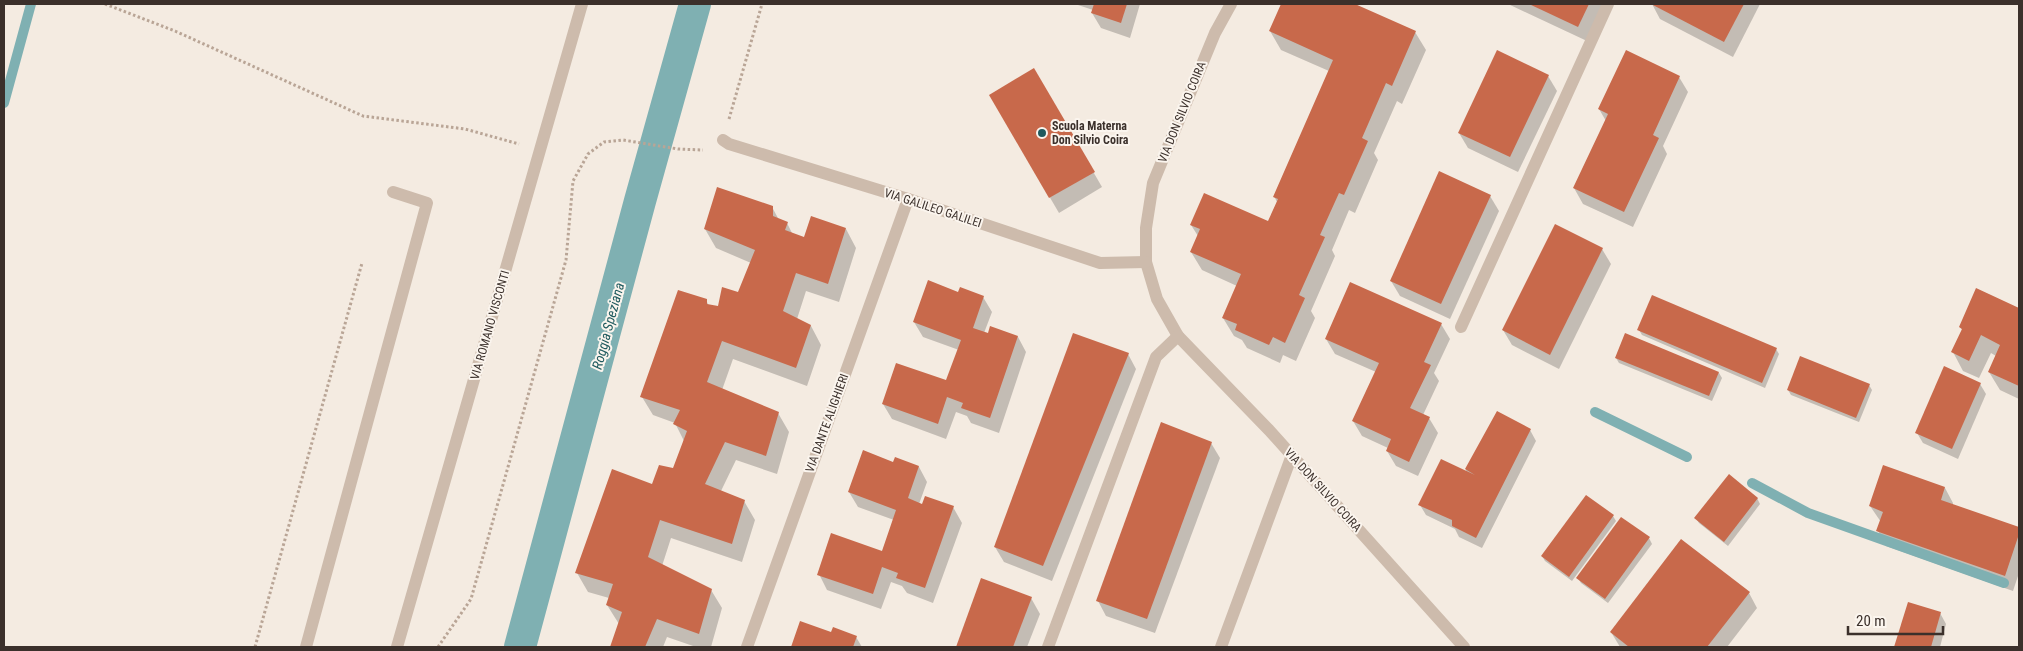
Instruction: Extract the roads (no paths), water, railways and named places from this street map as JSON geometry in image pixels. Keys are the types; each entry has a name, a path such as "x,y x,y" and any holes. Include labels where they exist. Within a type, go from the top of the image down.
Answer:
{"street":[{"name":"VIA ROMANO VISCONTI","path":"397,647 582,4"},
{"name":"VIA DON SILVIO COIRA","path":"1231,4 1215,33 1153,182 1146,228 1146,262 1157,298 1178,336 1292,456 1464,647"},
{"path":"1461,327 1608,4"},
{"name":"VIA GALILEO GALILEI","path":"723,140 729,144 908,199 1100,263 1146,262"},
{"path":"306,647 427,203 393,192"},
{"name":"VIA DANTE ALIGHIERI","path":"747,647 908,199"},
{"path":"1048,647 1156,356 1178,336"},
{"path":"1221,647 1292,456"}],"waterway":[{"path":"4,103 31,4"},
{"name":"Roggia Speziana","path":"520,647 695,4"},
{"path":"1595,412 1687,457"},
{"path":"1752,483 1808,513 2004,583"}],"place":[{"name":"Scuola Materna Don Silvio Coira","path":"1042,133"}]}
